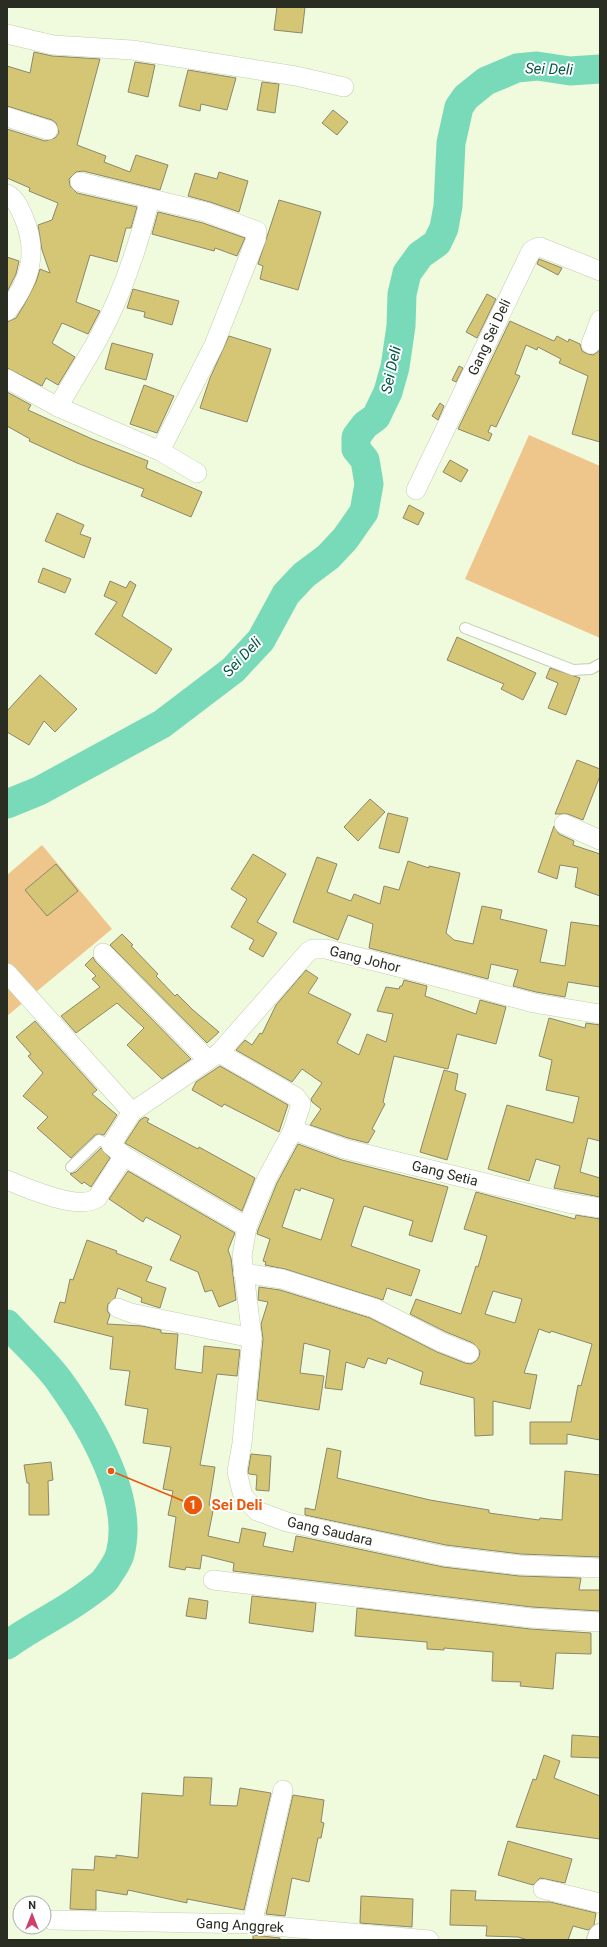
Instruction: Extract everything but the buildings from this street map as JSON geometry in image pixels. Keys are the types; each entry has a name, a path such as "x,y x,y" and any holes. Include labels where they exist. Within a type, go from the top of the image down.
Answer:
{"main road":[{"path":"598,1940 600,1934"}],"street":[{"path":"7,34 53,45 132,50 296,76 344,87"},
{"path":"7,117 48,130"},
{"path":"80,182 206,212 255,230 257,234 214,345 160,451"},
{"path":"7,194 14,198 22,213 28,227 32,244 30,267 19,295 7,311"},
{"path":"58,407 98,337 127,275 139,240 150,198"},
{"name":"Gang Sei Deli","path":"416,490 532,250 540,247 600,271"},
{"path":"591,344 600,320"},
{"path":"7,379 58,407 160,451 197,473"},
{"path":"564,824 600,840"},
{"name":"Gang Johor","path":"7,1180 73,1202 91,1202 97,1198 132,1112 213,1056 308,952 313,949 326,949 534,1003 600,1014"},
{"path":"103,953 213,1056"},
{"path":"7,973 132,1112"},
{"name":"Gang Saudara","path":"213,1056 296,1097 301,1104 293,1130 267,1178 247,1227 242,1256 252,1338 242,1442 237,1472 243,1496 257,1511 287,1522 444,1556 520,1565 600,1568"},
{"name":"Gang Setia","path":"293,1130 345,1149 568,1203 600,1208"},
{"path":"117,1150 247,1227"},
{"path":"243,1273 282,1279 374,1308 441,1342 469,1353"},
{"path":"118,1308 131,1313 252,1338"},
{"path":"213,1580 531,1618 600,1622"},
{"path":"252,1924 283,1790"},
{"path":"543,1889 600,1903"},
{"name":"Gang Anggrek","path":"52,1920 252,1924 429,1940"}],"lane":[{"path":"465,628 573,670 591,669 600,664"},
{"path":"71,1166 99,1140 117,1150"}],"shaded area":[{"path":"529,435 600,466 600,638 465,579"},
{"path":"42,845 112,929 7,1016 7,875"}],"waterway":[{"name":"Sei Deli","path":"7,804 39,791 162,724 233,670 261,640 286,594 304,575 328,557 345,539 364,512 369,484 365,460 356,449 356,437 365,425 376,417 388,392 395,367 401,326 402,294 407,273 420,255 437,243 444,228 448,206 451,143 459,107 466,97 486,81 517,68 537,66 570,71 600,69"},
{"name":"Sei Deli","path":"7,1324 54,1374 85,1419 97,1441 116,1487 121,1510 123,1533 119,1557 103,1582 69,1607 7,1645"}],"place":[{"name":"Sei Deli","path":"111,1471"}]}
